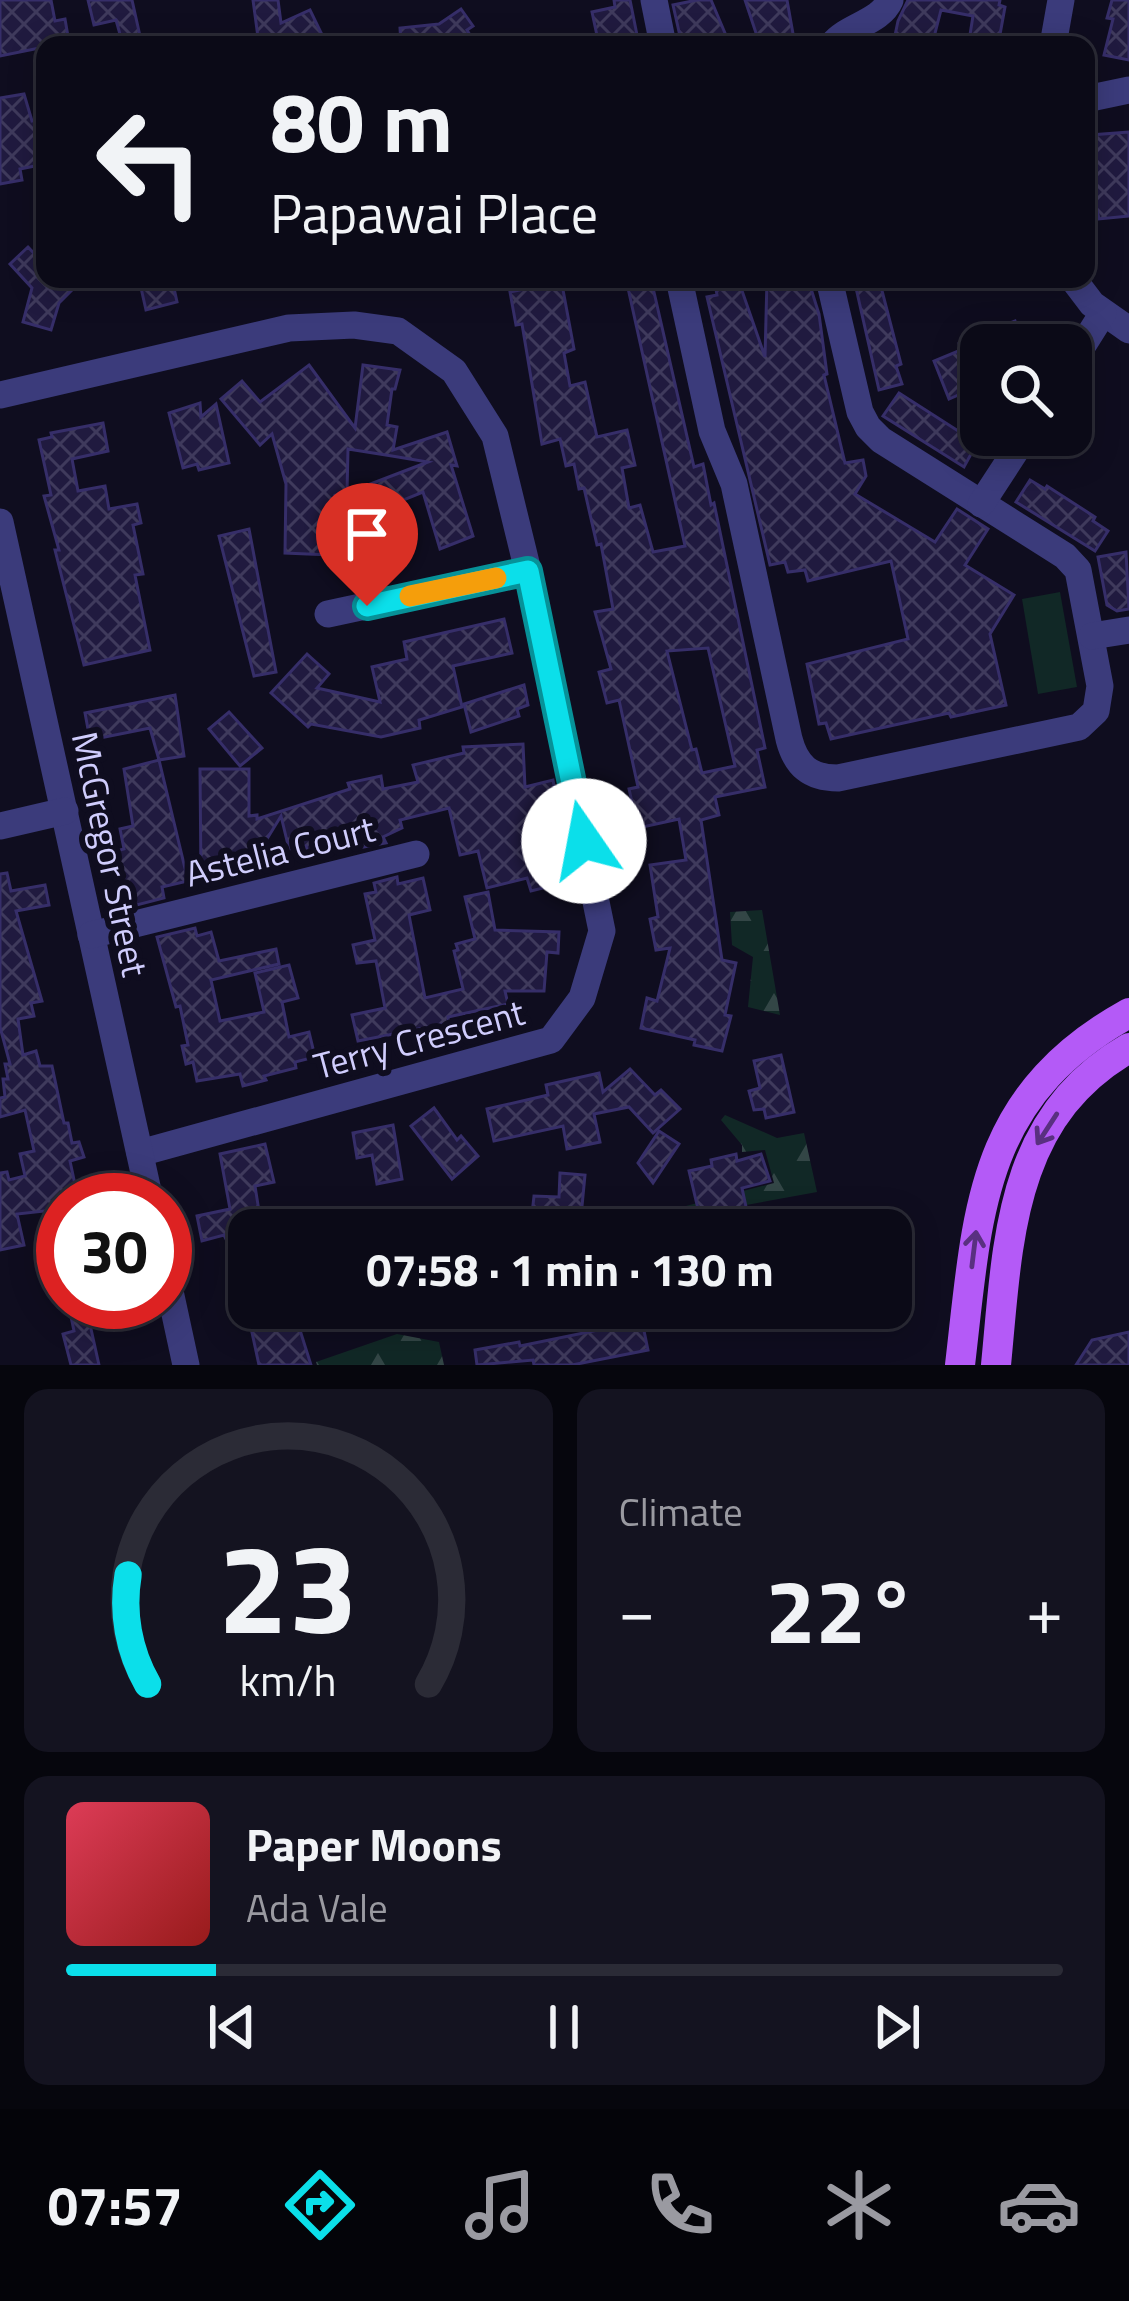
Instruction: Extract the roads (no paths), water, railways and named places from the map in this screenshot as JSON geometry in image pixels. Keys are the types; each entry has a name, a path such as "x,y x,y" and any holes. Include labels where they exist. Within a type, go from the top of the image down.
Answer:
{"main road":[{"path":"960,1365 978,1216 1004,1139 1051,1073 1100,1029 1129,1013"},
{"path":"996,1365 1012,1214 1033,1151 1070,1096 1129,1048"}],"street":[{"path":"654,0 661,36"},
{"path":"842,36 880,15 890,0"},
{"path":"1055,36 1061,0"},
{"path":"1095,97 1129,90"},
{"path":"681,288 712,431 734,484 789,739 803,768 838,778 1079,727 1092,717 1100,695 1080,575 1071,560 868,428 860,412 832,288"},
{"path":"1081,288 1103,314 1129,329"},
{"path":"1092,331 1103,314"},
{"name":"Terry Crescent","path":"0,395 289,328 354,325 398,331 454,370 495,436 528,571 602,931 582,998 551,1040 140,1153"},
{"path":"982,504 1012,456"},
{"name":"McGregor Street","path":"0,522 144,1173"},
{"path":"328,614 528,571"},
{"path":"1092,636 1129,630"},
{"path":"0,826 64,811"},
{"name":"Astelia Court","path":"91,934 416,854"},
{"path":"178,1329 186,1365"}]}
